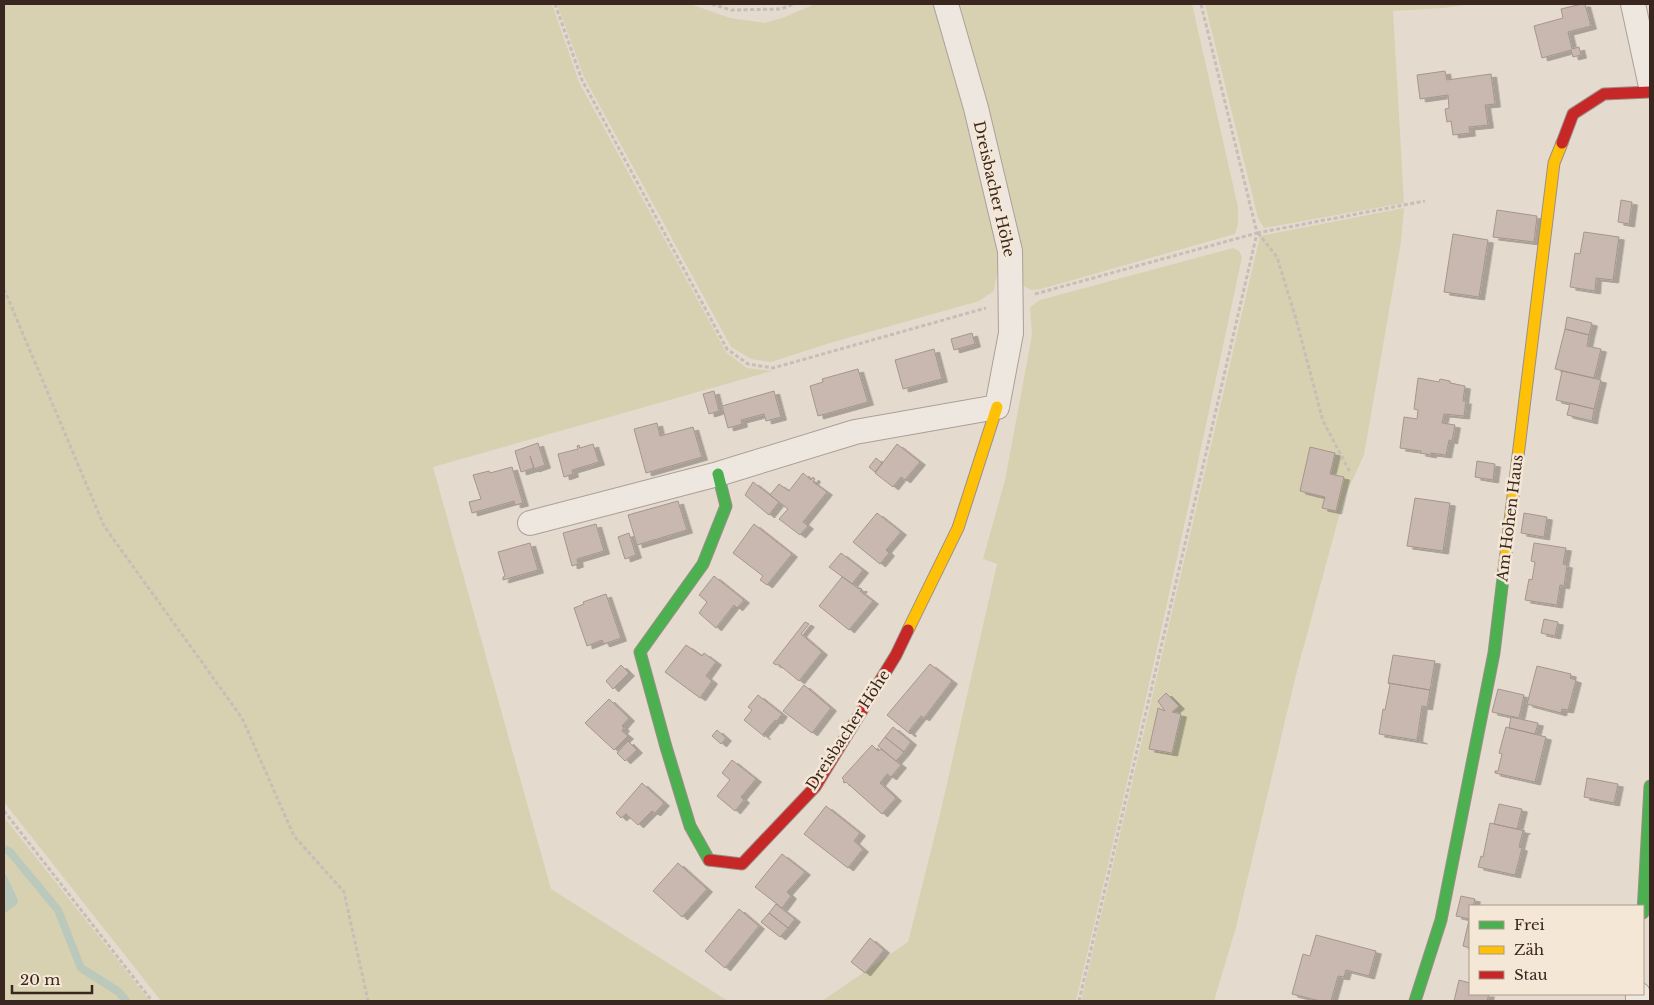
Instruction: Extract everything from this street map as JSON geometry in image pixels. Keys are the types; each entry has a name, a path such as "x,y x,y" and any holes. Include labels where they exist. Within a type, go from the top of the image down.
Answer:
{"street":[{"name":"Dreisbacher Höhe","path":"718,474 726,506 703,564 640,652 666,748 690,826 709,860 742,864 815,787 896,655 958,528 997,407 1012,333 1010,251 976,108 946,4"},
{"path":"1633,4 1650,82"},
{"name":"Am Hohen Haus","path":"1415,1001 1441,920 1494,653 1554,163 1573,114 1604,94 1650,92"},
{"path":"530,523 718,474 855,432 997,407"},
{"path":"1643,905 1650,786"}],"path":[{"path":"554,4 582,80 727,349 748,364 773,368 1257,233 1425,201"},
{"path":"712,4 730,10 781,9 794,4"},
{"path":"1201,4 1257,233 1277,257 1296,319 1323,421 1350,472"},
{"path":"1079,1001 1257,233"},
{"path":"4,289 104,526 242,718 294,836 344,892 368,1001"},
{"path":"4,811 152,1001"}],"shaded area":[{"path":"4,4 552,4 579,82 726,352 747,368 772,371 433,467 551,889 728,1001 161,1001 4,802"},
{"path":"557,4 690,4 730,18 765,23 815,4 937,4 1000,256 994,291 979,301 830,343 771,362 751,359 731,347 584,77"},
{"path":"958,4 1192,4 1238,207 1238,224 1235,234 1041,289 1031,290 1022,285"},
{"path":"1205,4 1472,4 1444,8 1393,11 1404,203 1264,228 1258,218"},
{"path":"1404,208 1401,242 1364,455 1344,498 1296,675 1236,927 1214,1001 1081,1001 1260,236"},
{"path":"1233,248 1239,251 1242,257 1161,630 1076,1001 822,1001 908,942 940,814 997,564 983,559 1005,480 1032,335 1030,307 1040,300"},
{"path":"4,817 150,1001 4,1001"},
{"path":"4,871 18,900 17,904 4,914"}],"building":[{"path":"1585,4 1591,26 1568,32 1572,49 1579,47 1581,55 1573,57 1571,50 1542,58 1534,26 1563,18 1561,9"},
{"path":"1445,71 1447,80 1491,74 1495,104 1485,105 1488,125 1469,127 1470,133 1453,135 1451,121 1447,122 1445,109 1449,108 1448,95 1420,99 1417,75"},
{"path":"1621,200 1632,202 1629,224 1618,222"},
{"path":"1497,210 1537,216 1534,242 1493,237"},
{"path":"1584,232 1619,237 1613,280 1596,278 1595,291 1570,287 1575,253 1580,254"},
{"path":"1453,234 1488,240 1479,297 1444,292"},
{"path":"1567,317 1592,323 1589,335 1565,329"},
{"path":"1565,329 1589,335 1587,346 1601,349 1594,378 1555,369"},
{"path":"972,333 975,344 954,350 951,339"},
{"path":"934,349 942,379 903,389 895,360"},
{"path":"858,369 868,402 818,416 810,386 823,382 822,379"},
{"path":"1562,371 1601,380 1594,409 1556,400"},
{"path":"1418,378 1439,382 1440,379 1465,386 1464,416 1444,414 1442,423 1455,425 1452,441 1449,440 1446,455 1431,453 1431,455 1420,453 1421,451 1400,448 1404,417 1417,419 1418,410 1414,409"},
{"path":"714,391 719,411 709,414 703,394"},
{"path":"774,391 781,417 766,421 764,414 741,420 742,424 728,428 722,406"},
{"path":"1570,403 1594,409 1592,421 1567,415"},
{"path":"657,423 660,436 693,427 702,457 646,473 634,429"},
{"path":"538,443 545,465 521,472 515,451"},
{"path":"593,444 599,462 572,470 573,474 564,477 558,454 578,449 577,446 579,445 580,448"},
{"path":"897,444 920,462 905,480 901,477 893,487 875,473"},
{"path":"1310,447 1335,453 1330,474 1344,477 1336,511 1322,508 1325,497 1300,491"},
{"path":"876,458 882,463 875,472 869,467"},
{"path":"1477,461 1495,464 1493,480 1475,477"},
{"path":"512,467 523,503 515,505 514,501 472,513 469,502 481,499 473,475"},
{"path":"803,473 811,480 813,477 815,479 813,482 827,492 803,522 808,526 800,535 779,519 788,509 770,495 779,484 789,491"},
{"path":"753,482 779,502 769,515 745,495"},
{"path":"1415,498 1450,503 1443,551 1407,546"},
{"path":"678,501 687,530 637,545 628,515"},
{"path":"877,513 901,532 886,550 889,553 880,564 853,542"},
{"path":"1524,513 1547,517 1544,537 1521,533"},
{"path":"596,524 604,551 577,559 578,564 572,566 563,533"},
{"path":"754,524 792,554 767,585 760,580 763,576 733,553"},
{"path":"629,533 636,555 625,559 618,537"},
{"path":"530,543 538,570 503,580 505,576 498,552"},
{"path":"1534,543 1566,548 1563,564 1567,565 1564,586 1560,585 1557,605 1525,600 1529,579 1532,580 1535,562 1531,561"},
{"path":"841,553 863,570 852,584 829,567"},
{"path":"714,576 744,600 737,608 734,605 716,628 699,613 707,602 699,595"},
{"path":"842,577 859,589 862,589 860,591 873,601 849,630 819,606"},
{"path":"606,594 621,638 604,644 602,640 587,646 574,608 584,604 583,602"},
{"path":"1544,619 1558,622 1555,636 1541,633"},
{"path":"805,622 809,624 801,634 822,652 799,681 778,664 773,663"},
{"path":"686,645 702,656 704,653 716,662 706,676 712,681 700,698 665,672"},
{"path":"1393,655 1435,661 1430,690 1388,683"},
{"path":"930,664 952,681 924,718 921,716 909,731 910,734 887,715"},
{"path":"621,665 629,673 613,689 606,681"},
{"path":"1537,666 1571,674 1570,678 1576,680 1568,710 1562,709 1561,713 1527,704"},
{"path":"1388,683 1430,690 1427,707 1422,706 1417,739 1422,741 1379,734 1383,709 1385,710 1390,685"},
{"path":"804,685 831,708 812,733 783,711"},
{"path":"1498,689 1524,695 1519,718 1492,712"},
{"path":"1166,693 1179,706 1172,712 1181,714 1172,753 1149,749 1158,708 1165,711 1158,701"},
{"path":"758,695 782,714 763,734 765,737 744,720 752,710 748,707"},
{"path":"609,699 629,718 622,726 624,728 622,731 628,736 614,750 585,723"},
{"path":"1511,717 1538,723 1535,734 1509,728"},
{"path":"893,727 911,742 904,752 885,737"},
{"path":"1506,727 1546,737 1535,782 1495,773 1495,771 1498,771 1502,754 1499,753"},
{"path":"717,730 726,738 721,744 712,736"},
{"path":"885,737 904,752 896,761 878,746"},
{"path":"628,741 637,750 625,761 617,753"},
{"path":"872,745 878,751 881,749 901,765 891,777 887,774 880,783 896,798 882,814 846,782 843,782 842,778"},
{"path":"732,760 756,779 741,797 744,800 735,811 717,796 730,780 722,773"},
{"path":"1587,778 1618,784 1614,803 1584,797"},
{"path":"642,783 664,803 655,813 652,811 638,825 626,814 621,818 616,813"},
{"path":"1499,804 1522,809 1517,829 1494,824"},
{"path":"826,806 860,833 854,841 863,849 848,868 804,834"},
{"path":"1490,823 1525,831 1523,831 1519,847 1522,848 1515,875 1478,867 1481,856 1483,857"},
{"path":"782,854 805,872 787,892 791,896 782,908 755,887"},
{"path":"678,863 707,889 682,917 653,891"},
{"path":"1461,896 1475,899 1473,905 1469,905 1469,919 1456,916"},
{"path":"776,904 795,919 788,928 769,913"},
{"path":"739,909 759,926 725,968 705,951"},
{"path":"769,913 788,928 780,937 761,922"},
{"path":"1469,920 1469,948 1463,946"},
{"path":"1316,935 1376,951 1369,976 1346,970 1344,977 1338,976 1331,1001 1320,1001 1292,994 1303,954 1310,956"},
{"path":"870,938 884,950 865,973 851,962"},
{"path":"1459,980 1469,983 1469,995 1489,995 1487,1001 1454,1001"}],"waterway":[{"path":"4,849 10,852 58,910 81,968 119,992 126,1001"}],"traffic: fast":[{"path":"709,860 690,826 640,652 703,564 726,506 718,474"},
{"path":"1415,1001 1441,920 1494,653 1504,570"},
{"path":"1643,905 1650,786"}],"traffic: slow":[{"path":"1504,570 1554,163 1562,143"},
{"path":"908,630 958,528 997,407"}],"traffic: jam":[{"path":"1562,143 1573,114 1604,94 1650,92"},
{"path":"709,860 742,864 815,787 896,655 908,630"}]}
